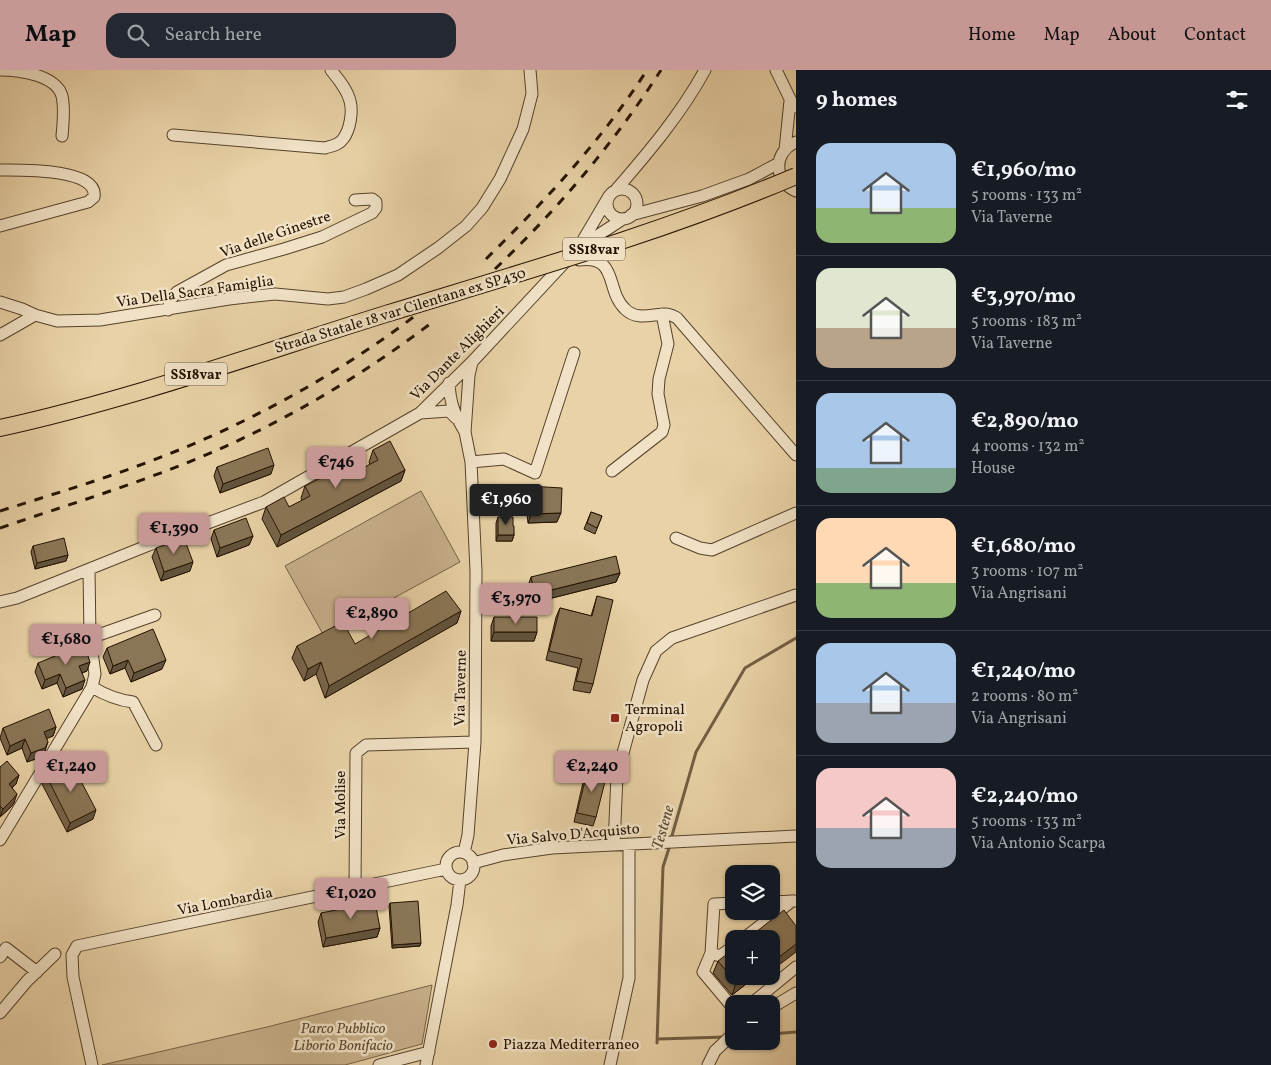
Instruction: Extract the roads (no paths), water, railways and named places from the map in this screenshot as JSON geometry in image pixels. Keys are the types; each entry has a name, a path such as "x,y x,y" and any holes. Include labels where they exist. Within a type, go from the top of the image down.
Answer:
{"highway":[{"name":"Strada Statale 18 var Cilentana ex SP430","path":"0,428 83,407 180,379 642,234 745,198 789,179"}],"street":[{"path":"0,70 13,70 39,76 56,86 62,96 62,136"},
{"path":"172,135 325,148 336,144 343,139 351,118 350,100 343,86 331,70"},
{"name":"Via Della Sacra Famiglia","path":"0,302 57,321 91,320 275,294 328,299 344,297 398,275 466,226 487,201 500,179 523,129 532,94 530,70"},
{"path":"706,70 690,96 636,167 607,200 608,210 614,217 627,217 702,196 749,179 779,163"},
{"path":"776,70 793,106 785,150 779,163 779,170 789,179 796,191"},
{"path":"785,150 796,142"},
{"path":"579,247 627,217 636,209 634,197 636,167"},
{"path":"0,170 41,170 76,177 92,184 95,191 94,197 88,202 0,226"},
{"path":"749,179 789,179"},
{"path":"579,247 612,194 624,190 634,197 659,207"},
{"name":"Via delle Ginestre","path":"168,310 170,300 177,292 226,265 275,252 322,236 372,213 376,208 376,202 372,199 355,200"},
{"name":"Via Dante Alighieri","path":"0,602 17,598 264,502 420,412 472,362 579,247"},
{"path":"565,262 591,259 600,261 609,275 624,308 634,315 649,316 668,313 677,318 796,455"},
{"path":"612,471 662,432 664,425 658,394 659,379 668,344 662,314"},
{"path":"0,335 35,315"},
{"path":"471,462 504,459 534,473 574,353"},
{"name":"Via Taverne","path":"464,853 468,835 475,742 476,571 471,462 466,432 469,375 472,362"},
{"path":"449,383 461,393 467,408"},
{"name":"Via Taverne","path":"449,383 450,399 456,418 466,432"},
{"path":"420,412 449,411 456,418"},
{"path":"676,538 700,548 712,550 796,513"},
{"path":"0,840 92,687 95,674 90,638 89,569"},
{"path":"614,845 617,775 643,680 656,651 672,638 796,596"},
{"path":"90,638 155,616"},
{"path":"92,687 105,695 133,702 156,745"},
{"name":"Via Molise","path":"355,889 356,753 366,745 475,742"},
{"name":"Via Salvo D'Acquisto","path":"473,862 503,855 552,848 796,836"},
{"path":"610,1065 630,978 631,844"},
{"path":"464,853 473,862 474,867 468,878 460,880 450,876 446,870 447,861 452,855 464,853"},
{"name":"Via Lombardia","path":"92,1065 73,977 72,955 78,946 446,870"},
{"path":"426,1065 457,905 460,880"},
{"path":"780,902 794,901"},
{"path":"755,930 794,901"},
{"path":"725,903 714,904 711,953 703,972 725,998"},
{"path":"0,956 6,948 36,972"},
{"path":"711,953 720,956 725,952"},
{"path":"0,1013 36,972 55,954"},
{"path":"762,995 796,967"},
{"path":"780,1003 796,993"},
{"path":"708,1065 715,1051 725,1042"},
{"path":"379,1065 429,1052"}],"waterway":[{"name":"Testene","path":"671,839 696,752 745,668 796,638"},
{"name":"Testene","path":"657,1043 663,867 670,845"},
{"path":"780,1033 796,1032"},
{"path":"658,1039 725,1037"}],"railway":[{"path":"486,259 572,169 630,96 647,70"},
{"path":"495,269 541,223 584,174 624,123 661,70"},
{"path":"0,511 148,462 235,425 299,392 361,354 420,312"},
{"path":"0,528 149,477 207,455 261,430 336,388 430,324"}],"place":[{"name":"Terminal Agropoli","path":"615,718"},
{"name":"Piazza Mediterraneo","path":"493,1044"}],"park label":[{"name":"Parco Pubblico Liborio Bonifacio","path":"343,1036"}]}
